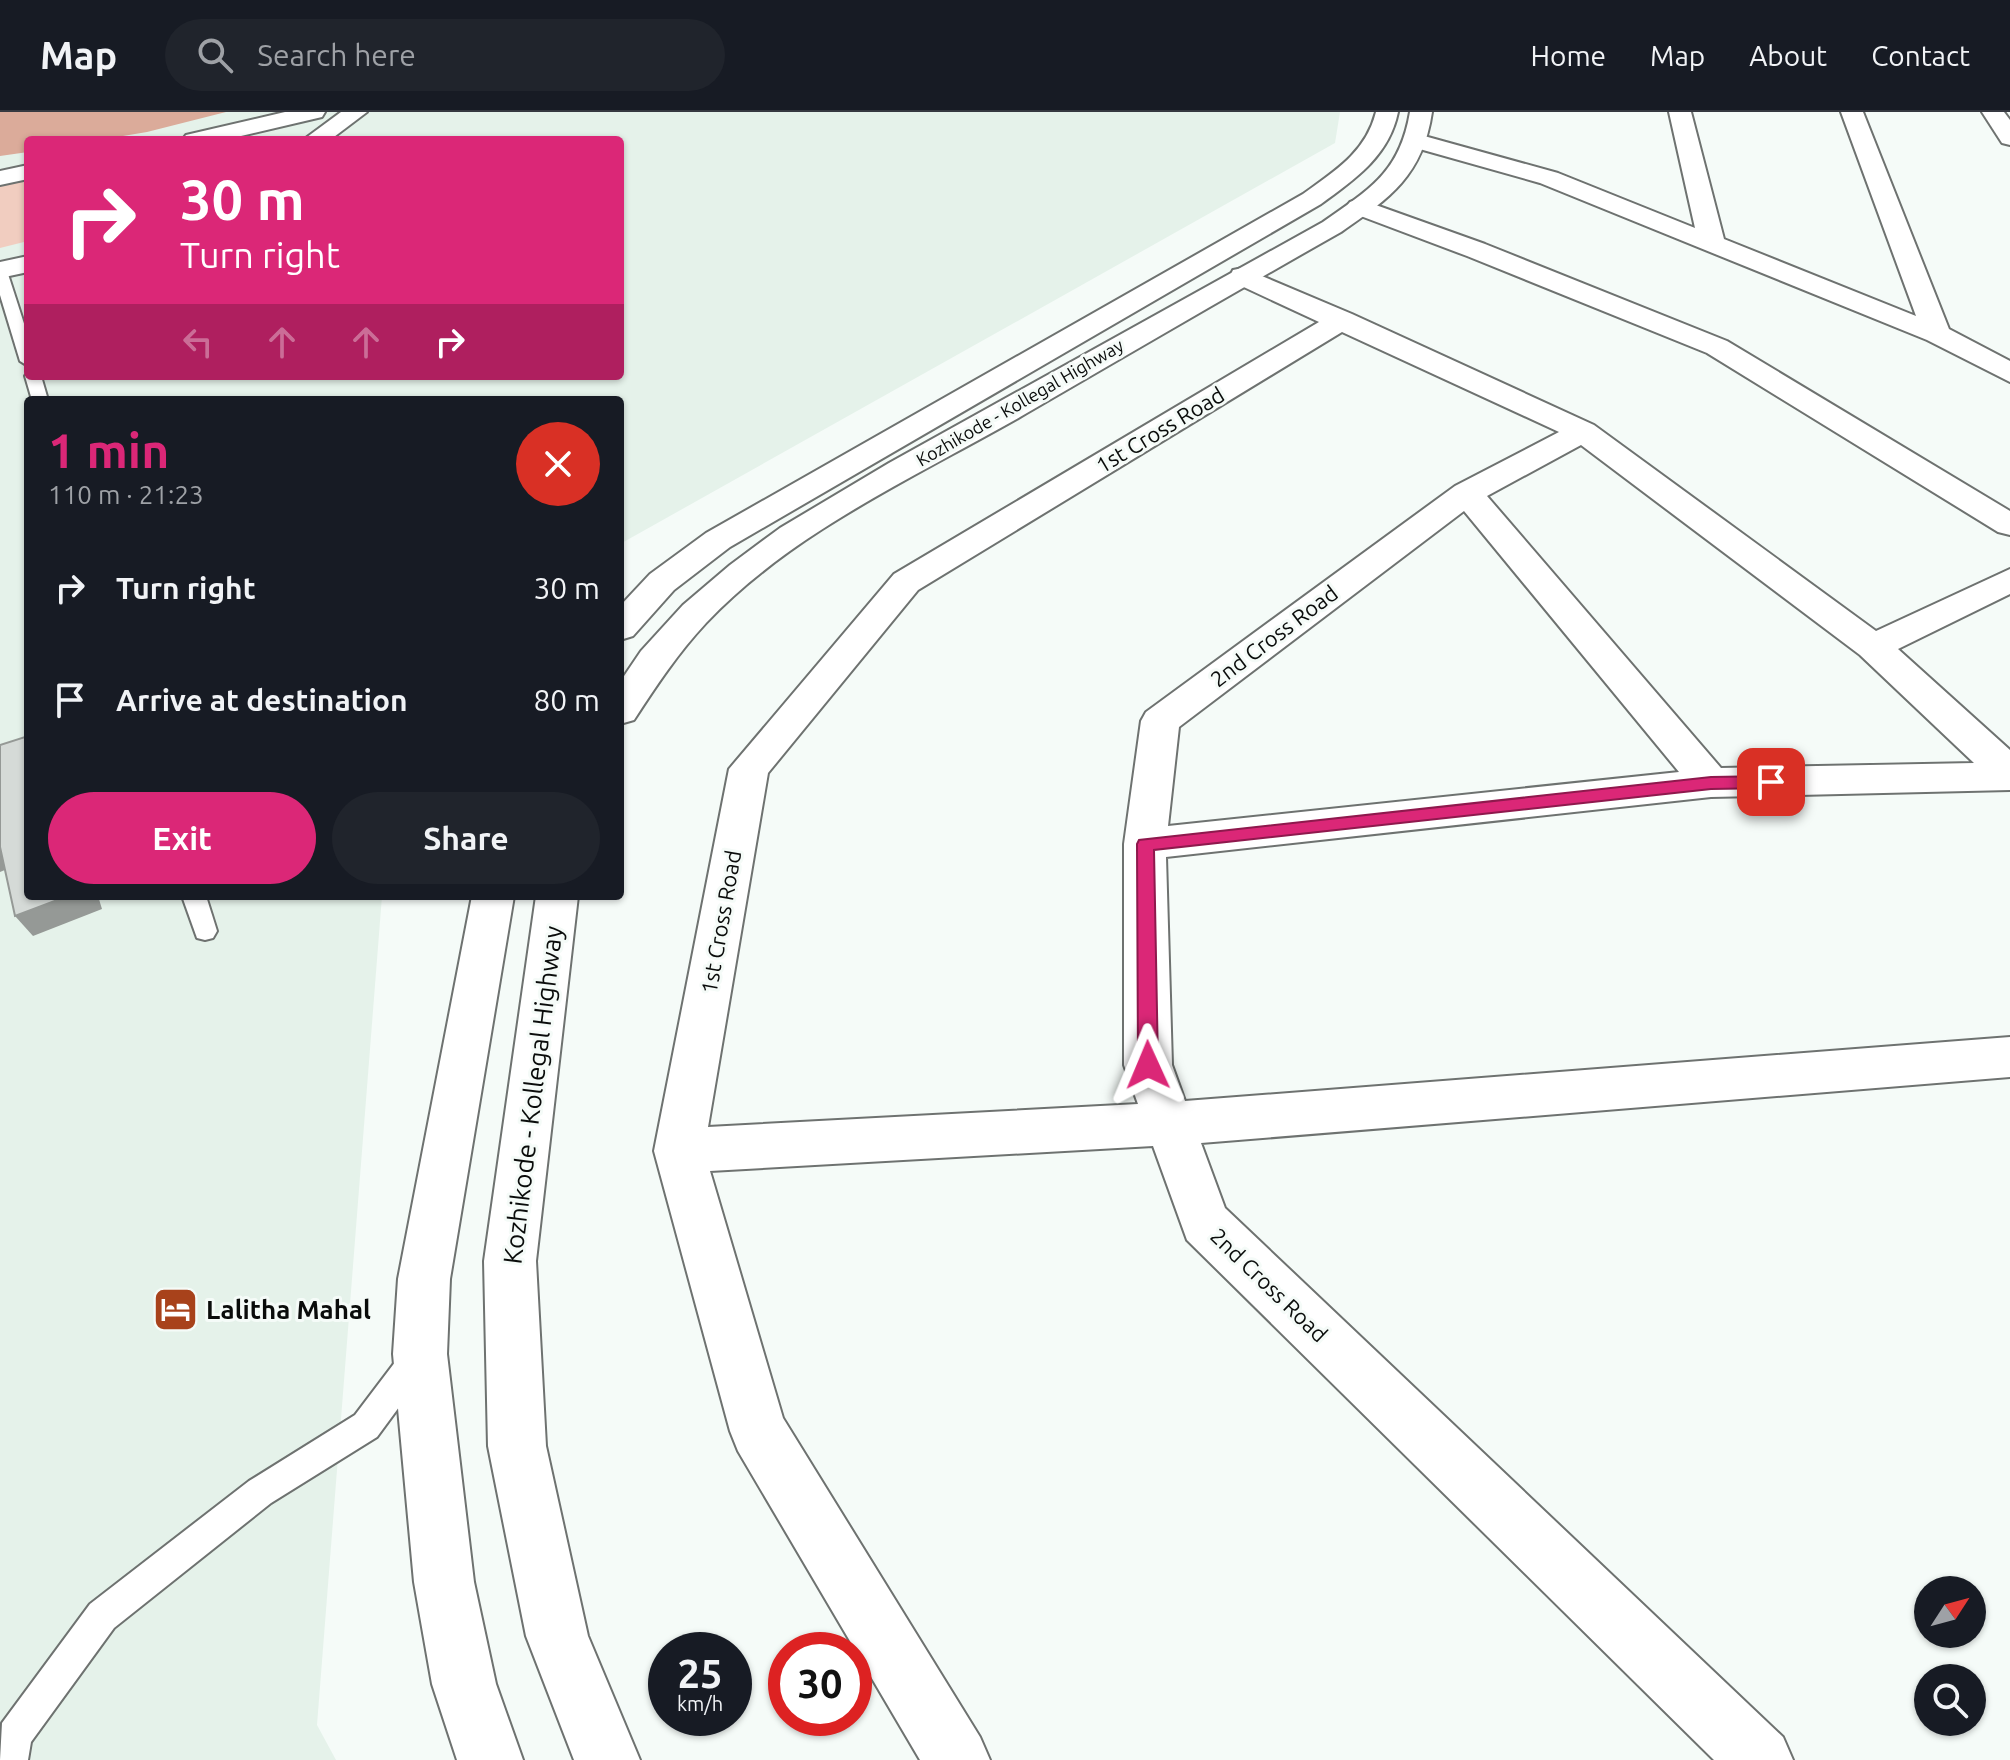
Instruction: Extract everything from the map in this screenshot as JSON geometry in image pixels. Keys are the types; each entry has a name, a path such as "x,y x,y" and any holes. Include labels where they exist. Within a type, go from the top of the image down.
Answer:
{"street":[{"path":"222,136 314,112"},
{"path":"321,136 356,112"},
{"name":"Kozhikode - Kollegal Highway","path":"624,624 662,582 718,540 1312,199 1365,157 1382,135 1387,112"},
{"path":"1680,112 1712,243"},
{"path":"1852,112 1937,334"},
{"path":"1993,112 2010,138"},
{"path":"1419,127 1937,334 2010,373"},
{"name":"Kozhikode - Kollegal Highway","path":"624,704 638,679 697,611 773,548 869,489 1332,227 1391,184 1408,162 1419,127"},
{"path":"0,178 24,173"},
{"path":"1359,207 1476,250 1717,347 2010,525"},
{"path":"0,271 24,265"},
{"path":"1243,276 1583,432 1873,647 2010,774"},
{"name":"1st Cross Road","path":"957,1760 758,1431 679,1151 749,769 906,582 1342,320"},
{"name":"2nd Cross Road","path":"1583,432 1467,493 1160,721 1145,844 1148,1065 1205,1223 1760,1760"},
{"path":"1467,493 1711,783"},
{"path":"1873,647 2010,580"},
{"path":"1145,844 1711,783 2010,774"},
{"path":"490,1760 464,1684 444,1582 420,1354 424,1279 492,900"},
{"name":"Kozhikode - Kollegal Highway","path":"556,900 510,1261 517,1446 557,1636 607,1760"},
{"path":"679,1151 1169,1124 2010,1057"}],"lane":[{"path":"0,271 24,348"},
{"path":"195,900 205,931"},
{"path":"10,1760 14,1735 102,1616 260,1492 366,1426 420,1354"}],"shaded area":[{"name":"Lalitha Mahal","path":"0,112 1340,112 1335,143 624,542 624,396 24,396 24,900 382,900 317,1725 336,1760 0,1760"},
{"path":"0,112 226,112 123,136 24,136 24,153 0,156"},
{"path":"24,180 24,242 0,248 0,185"}],"building":[{"path":"24,737 24,900 57,900 15,916 0,847 0,745"}],"place":[{"name":"Lalitha Mahal","path":"175,1310"}],"route":[{"path":"1148,1065 1145,844 1711,783 1771,782"}]}
